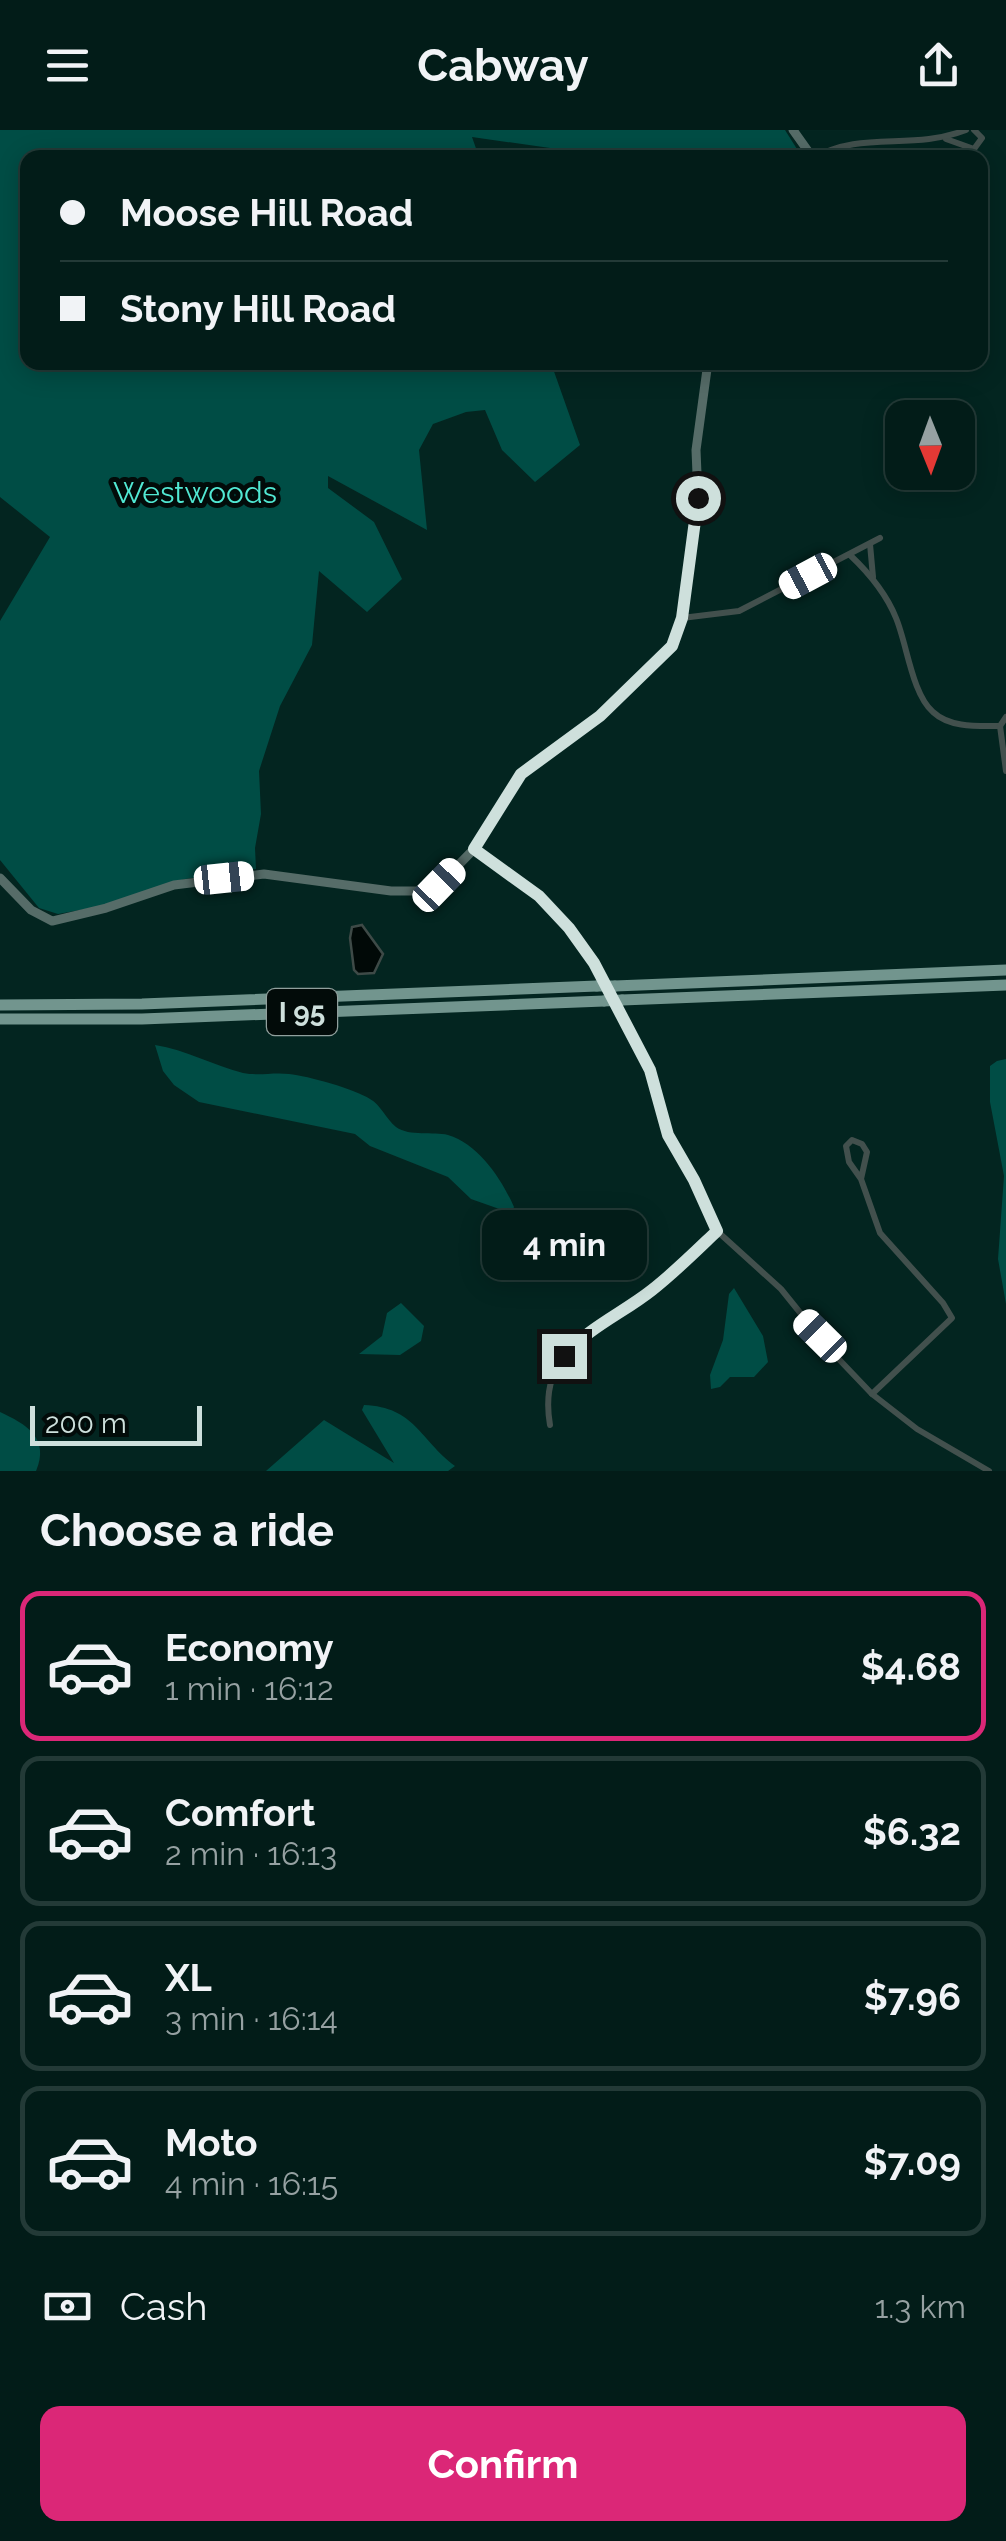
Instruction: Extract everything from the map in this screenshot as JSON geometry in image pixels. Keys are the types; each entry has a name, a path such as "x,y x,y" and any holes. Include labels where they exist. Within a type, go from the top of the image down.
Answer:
{"highway":[{"name":"I 95","path":"0,1004 142,1004 1006,970"},
{"name":"I 95","path":"0,1019 142,1019 1006,984"}],"street":[{"path":"823,150 848,138 944,138 966,130"},
{"path":"944,138 974,149 982,138 974,130"},
{"path":"0,878 30,910 52,921 174,885 264,874 391,891 439,885 474,849 521,774 600,716 672,646 682,618 698,498 696,450 706,370"},
{"path":"682,618 739,611 880,538"},
{"path":"870,544 874,580"},
{"path":"850,555 874,580 896,617 922,697 933,712 951,723 1000,726"},
{"path":"1006,717 1000,726 1006,771"},
{"path":"474,849 539,896 594,963 650,1070 668,1135 717,1231 781,1288 800,1316 872,1394 917,1429 989,1471"},
{"path":"861,1179 867,1152 862,1144 852,1140 846,1146 849,1162 861,1179 880,1233 952,1318 872,1394"},
{"path":"550,1425 546,1391 583,1334 656,1288 717,1231"}],"green space":[{"name":"Westwoods","path":"0,130 785,130 798,150 564,150 472,137 477,150 20,150 20,370 553,370 580,445 535,482 502,450 485,410 466,412 433,424 419,450 427,530 328,476 328,488 374,522 402,579 367,612 319,571 312,645 280,706 259,771 261,814 256,869 185,879 97,907 58,914 39,908 0,860 0,621 50,537 0,497"},
{"path":"155,1045 243,1073 297,1075 363,1095 402,1130 448,1135 470,1146 496,1175 514,1207 511,1213 471,1199 448,1177 370,1146 355,1134 199,1102 174,1085 163,1071"},
{"path":"1006,1059 1006,1304 998,1259 1004,1176 990,1102 990,1066"},
{"path":"734,1288 763,1336 768,1362 754,1377 730,1377 720,1387 711,1389 710,1375 723,1340 729,1294"},
{"path":"401,1303 424,1326 421,1341 400,1355 359,1354 382,1336 387,1313"},
{"path":"364,1405 381,1407 406,1418 455,1466 448,1471 266,1471 324,1420 394,1463 362,1410"},
{"path":"0,1412 27,1427 38,1441 40,1459 36,1471 0,1471"}],"shaded area":[{"path":"362,925 383,954 374,973 358,974 354,970 350,938 352,927"}],"route":[{"path":"564,1356 583,1334 656,1288 717,1231 668,1135 650,1070 594,963 539,896 474,849 521,774 600,716 672,646 682,618 698,498"}]}
